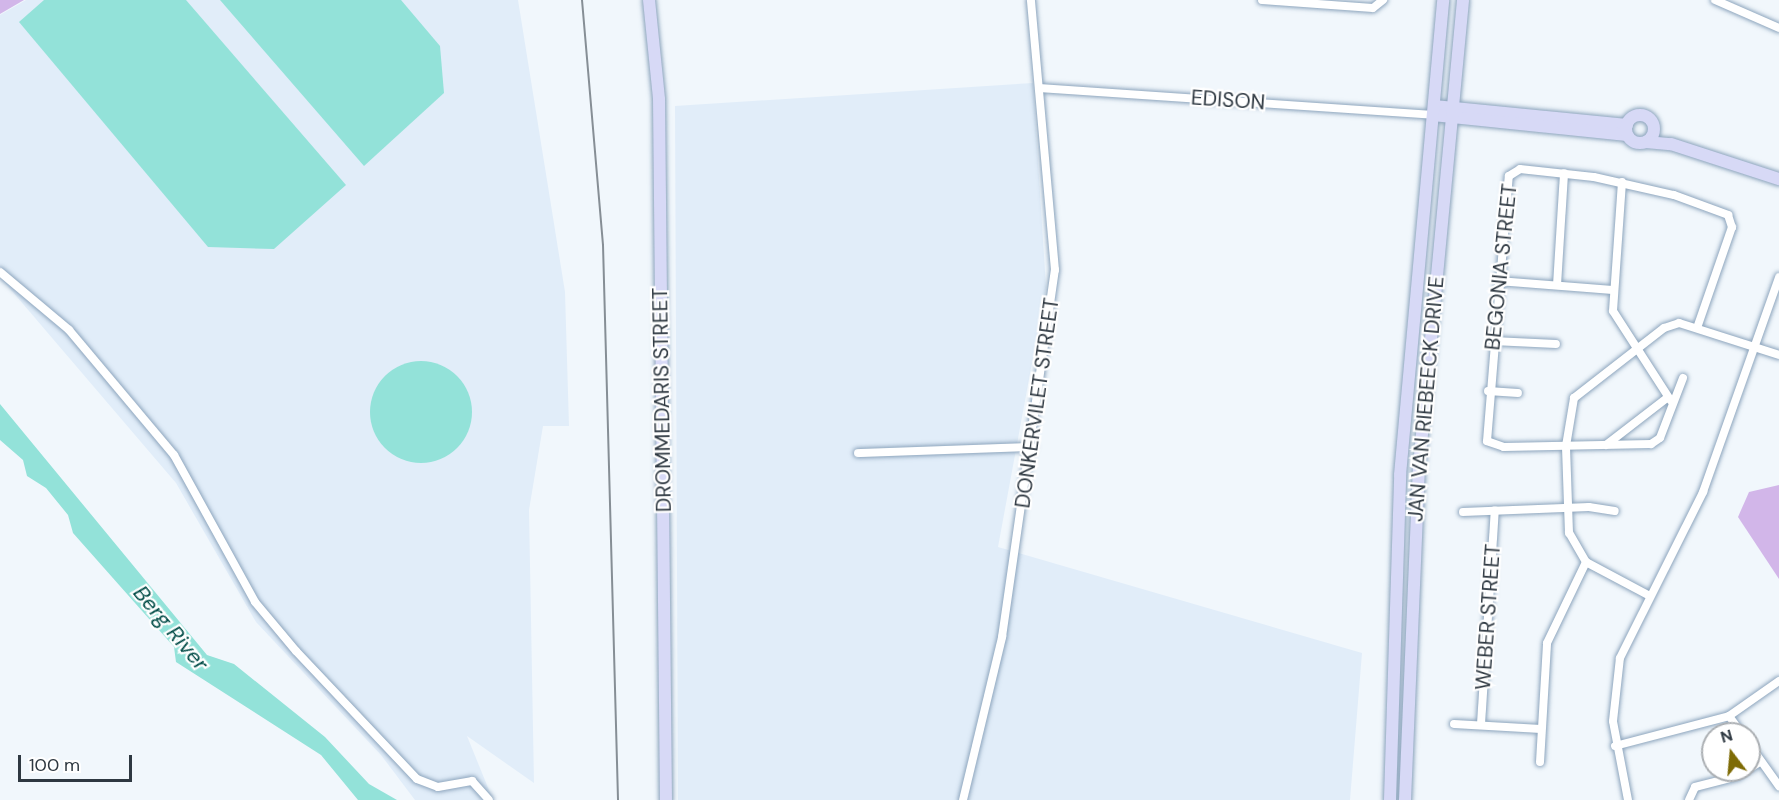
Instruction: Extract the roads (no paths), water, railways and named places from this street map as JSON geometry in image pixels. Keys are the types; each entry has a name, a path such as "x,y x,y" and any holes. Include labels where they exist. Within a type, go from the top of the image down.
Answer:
{"main road":[{"name":"DROMMEDARIS STREET","path":"649,0 660,120 666,800"},
{"name":"JAN VAN RIEBEECK DRIVE","path":"1390,800 1401,465 1443,0"},
{"name":"JAN VAN RIEBEECK DRIVE","path":"1405,800 1418,486 1463,0"},
{"path":"1433,111 1627,130 1646,142 1671,144 1760,175 1779,179"},
{"path":"1627,130 1640,116 1653,124 1671,144"},
{"path":"1646,142 1653,124"},
{"path":"1760,175 1779,186"}],"street":[{"name":"DONKERVILET STREET","path":"963,800 1002,641 1056,270 1031,0"},
{"path":"1262,0 1373,8 1383,0"},
{"path":"1715,0 1779,28"},
{"name":"EDISON","path":"1040,88 1417,114 1433,111"},
{"name":"BEGONIA STREET","path":"1566,446 1491,445 1484,432 1509,176 1520,169 1622,182 1695,201 1731,219 1698,325"},
{"path":"1557,285 1564,173"},
{"path":"1622,182 1613,290 1614,317 1635,351 1670,399"},
{"path":"0,272 69,330 174,455 255,602 296,651 417,779 438,787 472,781 489,800"},
{"path":"1628,800 1615,746 1617,673 1648,595 1702,492 1779,277"},
{"path":"1498,281 1613,290"},
{"path":"1648,595 1586,562 1569,533 1566,508 1566,446 1574,398 1671,325 1698,325 1779,355"},
{"path":"1493,341 1556,344"},
{"path":"1566,446 1656,442 1670,399 1683,378"},
{"path":"1488,391 1518,393"},
{"path":"1606,446 1670,399"},
{"path":"858,453 1032,447"},
{"path":"1463,512 1566,508 1615,511"},
{"name":"WEBER STREET","path":"1481,724 1495,510"},
{"path":"1540,762 1549,634 1586,562"},
{"path":"1615,746 1729,716 1779,681"},
{"path":"1729,716 1733,722"},
{"path":"1454,724 1541,729"},
{"path":"1761,761 1779,786"},
{"path":"1689,800 1695,787 1715,782"}],"water":[{"path":"44,0 186,0 346,185 274,249 208,247 19,22"},
{"path":"220,0 401,0 440,46 444,93 364,166"},
{"path":"421,361 441,364 450,369 464,383 469,392 472,412 469,432 464,441 450,455 441,460 421,463 401,460 392,455 378,441 373,432 370,412 373,392 378,383 392,369 401,364"},
{"name":"Berg River","path":"0,404 207,655 234,664 325,737 369,784 397,800 358,800 321,755 176,662 174,647 73,533 68,515 46,488 27,476 23,460 0,440"}],"railway":[{"path":"582,0 603,245 618,800"}]}
